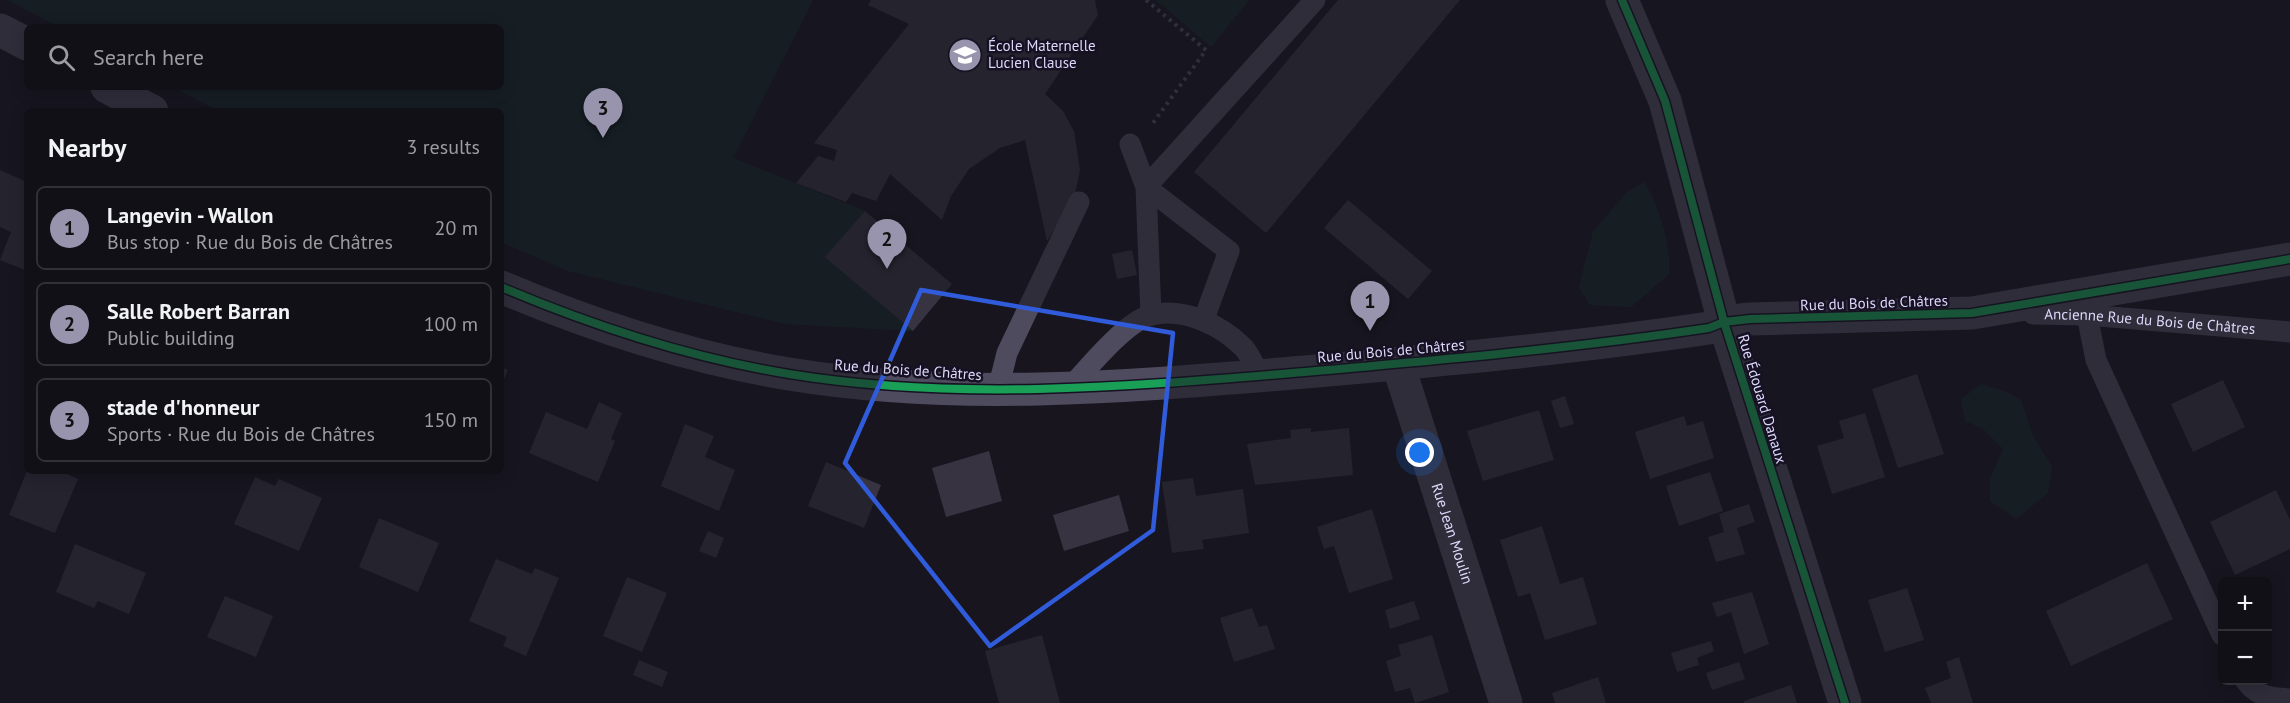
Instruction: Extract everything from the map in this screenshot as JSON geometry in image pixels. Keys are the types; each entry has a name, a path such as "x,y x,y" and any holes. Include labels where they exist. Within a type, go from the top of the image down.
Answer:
{"street":[{"name":"Rue Édouard Danaux","path":"1622,0 1665,101 1724,322 1845,703"},
{"path":"0,30 24,42"},
{"path":"113,90 146,108"},
{"name":"Rue du Bois de Châtres","path":"504,288 642,338 715,359 790,374 897,386 1069,389 1260,376 1580,347 1710,328 1724,322 1750,319 1972,313 2290,259"},
{"name":"Rue Jean Moulin","path":"1398,364 1506,703"}],"lane":[{"path":"1146,187 1315,0"},
{"path":"1130,144 1146,187 1151,315"},
{"path":"1146,187 1236,256 1204,319"},
{"path":"998,388 1007,353 1079,202"},
{"name":"Ancienne Rue du Bois de Châtres","path":"1972,313 2087,315 2290,332"},
{"path":"1069,389 1101,352 1122,333 1151,315 1190,315 1204,319 1244,348 1260,376"},
{"path":"2087,315 2096,360 2221,631"},
{"path":"2248,685 2266,698 2290,699"}],"path":[{"path":"1146,0 1206,50 1150,127"}],"highlighted area":[{"path":"921,290 1173,333 1153,530 990,646 845,463"}],"green space":[{"path":"8,0 813,0 733,158 865,211 826,257 913,331 786,324 568,271 504,243 504,108 212,108 179,90 504,90 504,24 53,24"},
{"path":"1156,0 1249,0 1211,47"},
{"path":"1644,182 1655,203 1663,227 1668,251 1669,274 1631,307 1590,305 1579,287 1593,232 1627,192"},
{"path":"1981,384 2007,392 2021,400 2033,436 2052,467 2048,493 2016,519 1990,501 1990,479 2003,449 1982,428 1965,421 1961,399"}],"building":[{"path":"871,0 1095,0 1098,15 1045,94 1063,111 1074,131 1080,170 1074,199 1047,241 1025,140 1000,148 969,169 951,196 942,220 890,174 876,201 852,193 846,202 796,183 818,156 834,161 837,150 814,143 909,24 868,5"},
{"path":"1338,0 1460,0 1266,233 1194,172"},
{"path":"0,170 24,181 24,270 0,260 11,232 0,227"},
{"path":"1348,200 1432,271 1408,299 1324,228"},
{"path":"865,211 952,284 913,331 825,257"},
{"path":"1132,250 1137,275 1117,279 1112,254"},
{"path":"504,368 508,370 504,380"},
{"path":"1917,374 1944,454 1898,468 1872,389"},
{"path":"2223,380 2245,427 2193,452 2171,404"},
{"path":"1565,396 1574,424 1560,428 1551,401"},
{"path":"599,402 622,413 611,439 615,441 598,482 529,453 546,412 587,429"},
{"path":"1539,410 1554,460 1483,481 1467,431"},
{"path":"1865,413 1885,477 1832,494 1817,446 1844,438 1839,421"},
{"path":"1684,416 1687,426 1703,421 1714,458 1650,479 1635,432"},
{"path":"685,424 714,436 705,457 735,470 719,511 661,486"},
{"path":"1311,428 1311,432 1349,428 1353,475 1255,485 1247,444 1291,438 1290,430"},
{"path":"989,451 1002,501 946,517 932,468"},
{"path":"826,462 881,485 864,528 808,506"},
{"path":"1710,472 1723,511 1679,526 1666,486"},
{"path":"26,474 67,474 78,479 55,533 9,515"},
{"path":"255,477 275,486 279,479 322,498 299,551 234,524"},
{"path":"1193,478 1196,496 1243,489 1249,533 1202,540 1204,549 1172,553 1162,482"},
{"path":"2276,490 2290,520 2290,549 2235,575 2210,522"},
{"path":"1119,495 1129,531 1064,551 1053,515"},
{"path":"1749,504 1755,522 1737,528 1745,554 1716,562 1708,537 1724,532 1719,514"},
{"path":"1372,509 1393,579 1349,593 1334,546 1324,549 1317,527"},
{"path":"379,518 439,543 418,592 359,567"},
{"path":"1542,526 1560,584 1583,577 1597,624 1545,640 1530,593 1518,597 1500,540"},
{"path":"708,531 724,538 716,558 699,551"},
{"path":"75,544 146,573 129,614 98,601 94,608 56,592"},
{"path":"496,559 532,574 535,568 559,578 526,656 503,646 507,637 469,621"},
{"path":"2147,563 2173,619 2071,666 2046,611"},
{"path":"627,577 667,593 642,652 603,636"},
{"path":"1907,588 1924,640 1885,652 1868,600"},
{"path":"1752,592 1769,644 1744,654 1731,612 1717,617 1712,603"},
{"path":"225,596 273,616 256,657 207,637"},
{"path":"1414,601 1420,619 1390,629 1385,610"},
{"path":"1252,608 1259,627 1267,625 1275,649 1234,662 1220,618"},
{"path":"1042,635 1060,703 999,703 985,651"},
{"path":"1432,635 1449,692 1415,703 1410,688 1395,692 1386,661 1401,656 1398,645"},
{"path":"1711,641 1714,651 1697,658 1699,665 1677,672 1671,653"},
{"path":"1959,657 1973,703 1931,703 1925,688 1951,678 1946,662"},
{"path":"639,660 668,672 662,687 633,675"},
{"path":"1739,662 1745,679 1712,690 1706,673"},
{"path":"1598,677 1606,703 1555,703 1552,693"},
{"path":"1791,685 1797,703 1744,703 1744,701"}],"cycle path":[{"path":"1622,0 1665,101 1724,322 1845,703"},
{"path":"504,288 571,315 679,350 789,374 853,383 918,387 1047,389 1305,372 1558,348 1709,328 1724,322 1750,319 1972,313 2290,259"}],"place":[{"name":"École Maternelle Lucien Clause","path":"965,55"},
{"name":"stade d'honneur","path":"603,138"},
{"name":"Salle Robert Barran","path":"887,269"},
{"name":"Langevin - Wallon","path":"1370,331"}]}
